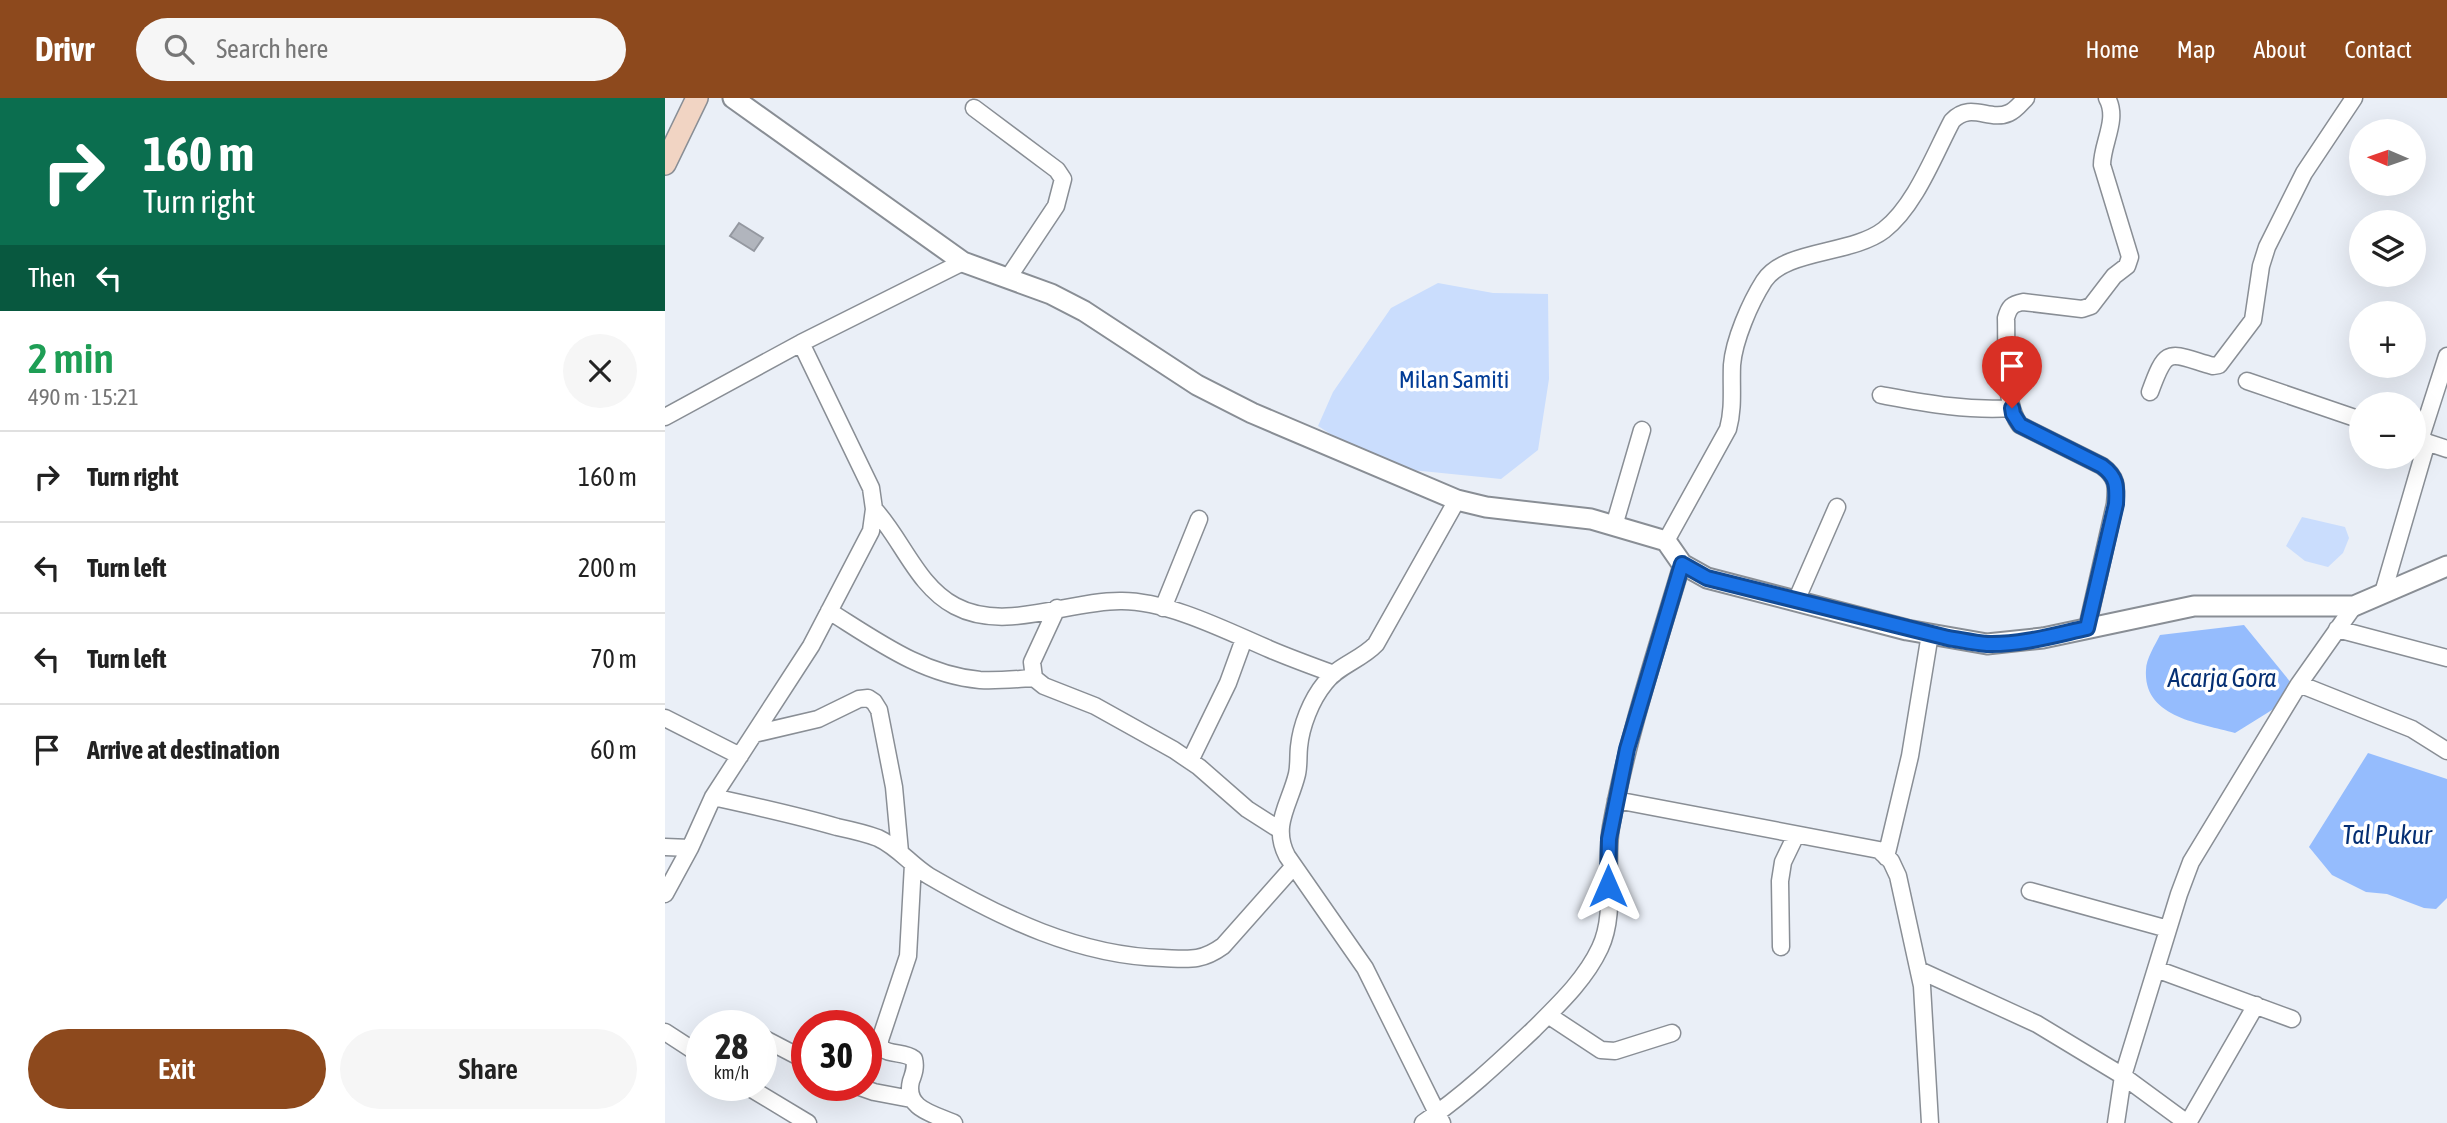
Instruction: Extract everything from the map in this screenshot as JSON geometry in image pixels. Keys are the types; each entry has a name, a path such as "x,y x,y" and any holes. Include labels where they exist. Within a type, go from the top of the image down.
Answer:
{"main road":[{"path":"665,163 697,98"}],"street":[{"path":"733,98 963,262 1051,294 1084,311 1197,385 1252,413 1457,500 1591,519 1666,541 1682,564 1707,578 1930,634 1987,644 2043,638 2194,606 2354,606 2447,566"},
{"path":"1666,541 1728,429 1733,411 1732,365 1735,346 1769,276 1787,262 1864,243 1885,229 1905,208 1958,114 1970,111 1998,115 2009,113 2026,98"},
{"path":"2087,628 2116,504 2117,483 2112,473 2102,466 2020,425 2012,408 2006,318 2014,303 2082,309 2091,306 2114,276 2127,266 2130,257 2102,166 2112,117 2107,98"},
{"path":"2150,392 2161,363 2167,358 2176,355 2213,366 2219,365 2253,320 2267,247 2310,162 2354,98"},
{"path":"974,108 1057,170 1063,179 1056,206 1008,278"},
{"path":"665,417 801,343 963,262"},
{"path":"665,894 713,797 811,646 871,531 874,509 871,488 801,343"},
{"path":"2426,421 2447,356"},
{"path":"2247,381 2349,416"},
{"path":"1881,395 1953,408 2012,408"},
{"path":"1614,526 1642,430"},
{"path":"2426,442 2447,449"},
{"path":"2383,593 2413,469"},
{"path":"1440,1118 1365,968 1294,866 1280,843 1280,830 1298,772 1302,729 1319,691 1334,674 1365,655 1376,644 1457,500"},
{"path":"1796,601 1837,507"},
{"path":"874,509 890,526 924,580 940,597 958,608 987,617 1016,617 1057,608 1121,600 1140,602 1163,608 1334,674"},
{"path":"1163,608 1199,519"},
{"path":"1423,1123 1440,1118 1571,993 1600,949 1608,926 1608,858 1616,800 1627,749 1682,564"},
{"path":"2116,1123 2123,1076 2168,929 2194,856 2299,684 2354,606"},
{"path":"1034,678 1032,662 1057,608"},
{"path":"829,611 895,653 945,674 979,680 1034,678 1044,686 1095,706 1190,761 1247,809 1280,830"},
{"path":"2337,629 2447,658"},
{"path":"1886,857 1910,756 1930,634"},
{"path":"1190,761 1228,683 1244,639"},
{"path":"2299,684 2412,729 2447,751"},
{"path":"754,734 818,719 859,699 867,698 874,702 879,710 894,787 900,852"},
{"path":"665,718 740,756"},
{"path":"713,797 877,837 894,846 913,864 987,908 1081,947 1132,957 1198,959 1211,956 1294,866"},
{"path":"1616,800 1879,850 1886,857 1898,876 1922,986 1930,1123"},
{"path":"1781,947 1780,881 1783,862 1796,835"},
{"path":"665,847 690,848"},
{"path":"913,864 908,956 880,1047 885,1051 906,1054 913,1059 916,1065 909,1090 911,1099 918,1107 954,1123"},
{"path":"2030,891 2168,929"},
{"path":"2156,969 2292,1018"},
{"path":"1919,970 2037,1024 2123,1076 2188,1123 2256,1005"},
{"path":"1548,1015 1601,1050 1615,1051 1672,1033"},
{"path":"665,1032 686,1046"},
{"path":"882,1094 911,1099"},
{"path":"772,1101 808,1123"}],"green space":[{"name":"Milan Samiti","path":"1438,283 1493,293 1548,294 1549,379 1538,450 1501,479 1382,467 1318,426 1333,392 1391,308"},
{"path":"2302,517 2345,527 2349,538 2343,553 2328,567 2305,561 2286,546"}],"water":[{"name":"Acarja Gora","path":"2244,625 2292,684 2280,705 2235,733 2176,716 2154,699 2148,686 2146,666 2160,635"},
{"name":"Tal Pukur","path":"2368,753 2447,779 2447,898 2436,909 2424,908 2387,894 2366,892 2332,875 2309,847"}],"building":[{"path":"739,223 763,238 754,251 730,236"}],"route":[{"path":"1608,886 1609,839 1618,788 1682,564 1707,578 1948,638 1987,644 2043,638 2087,628 2116,504 2117,483 2112,473 2102,466 2020,425 2012,408"}]}
